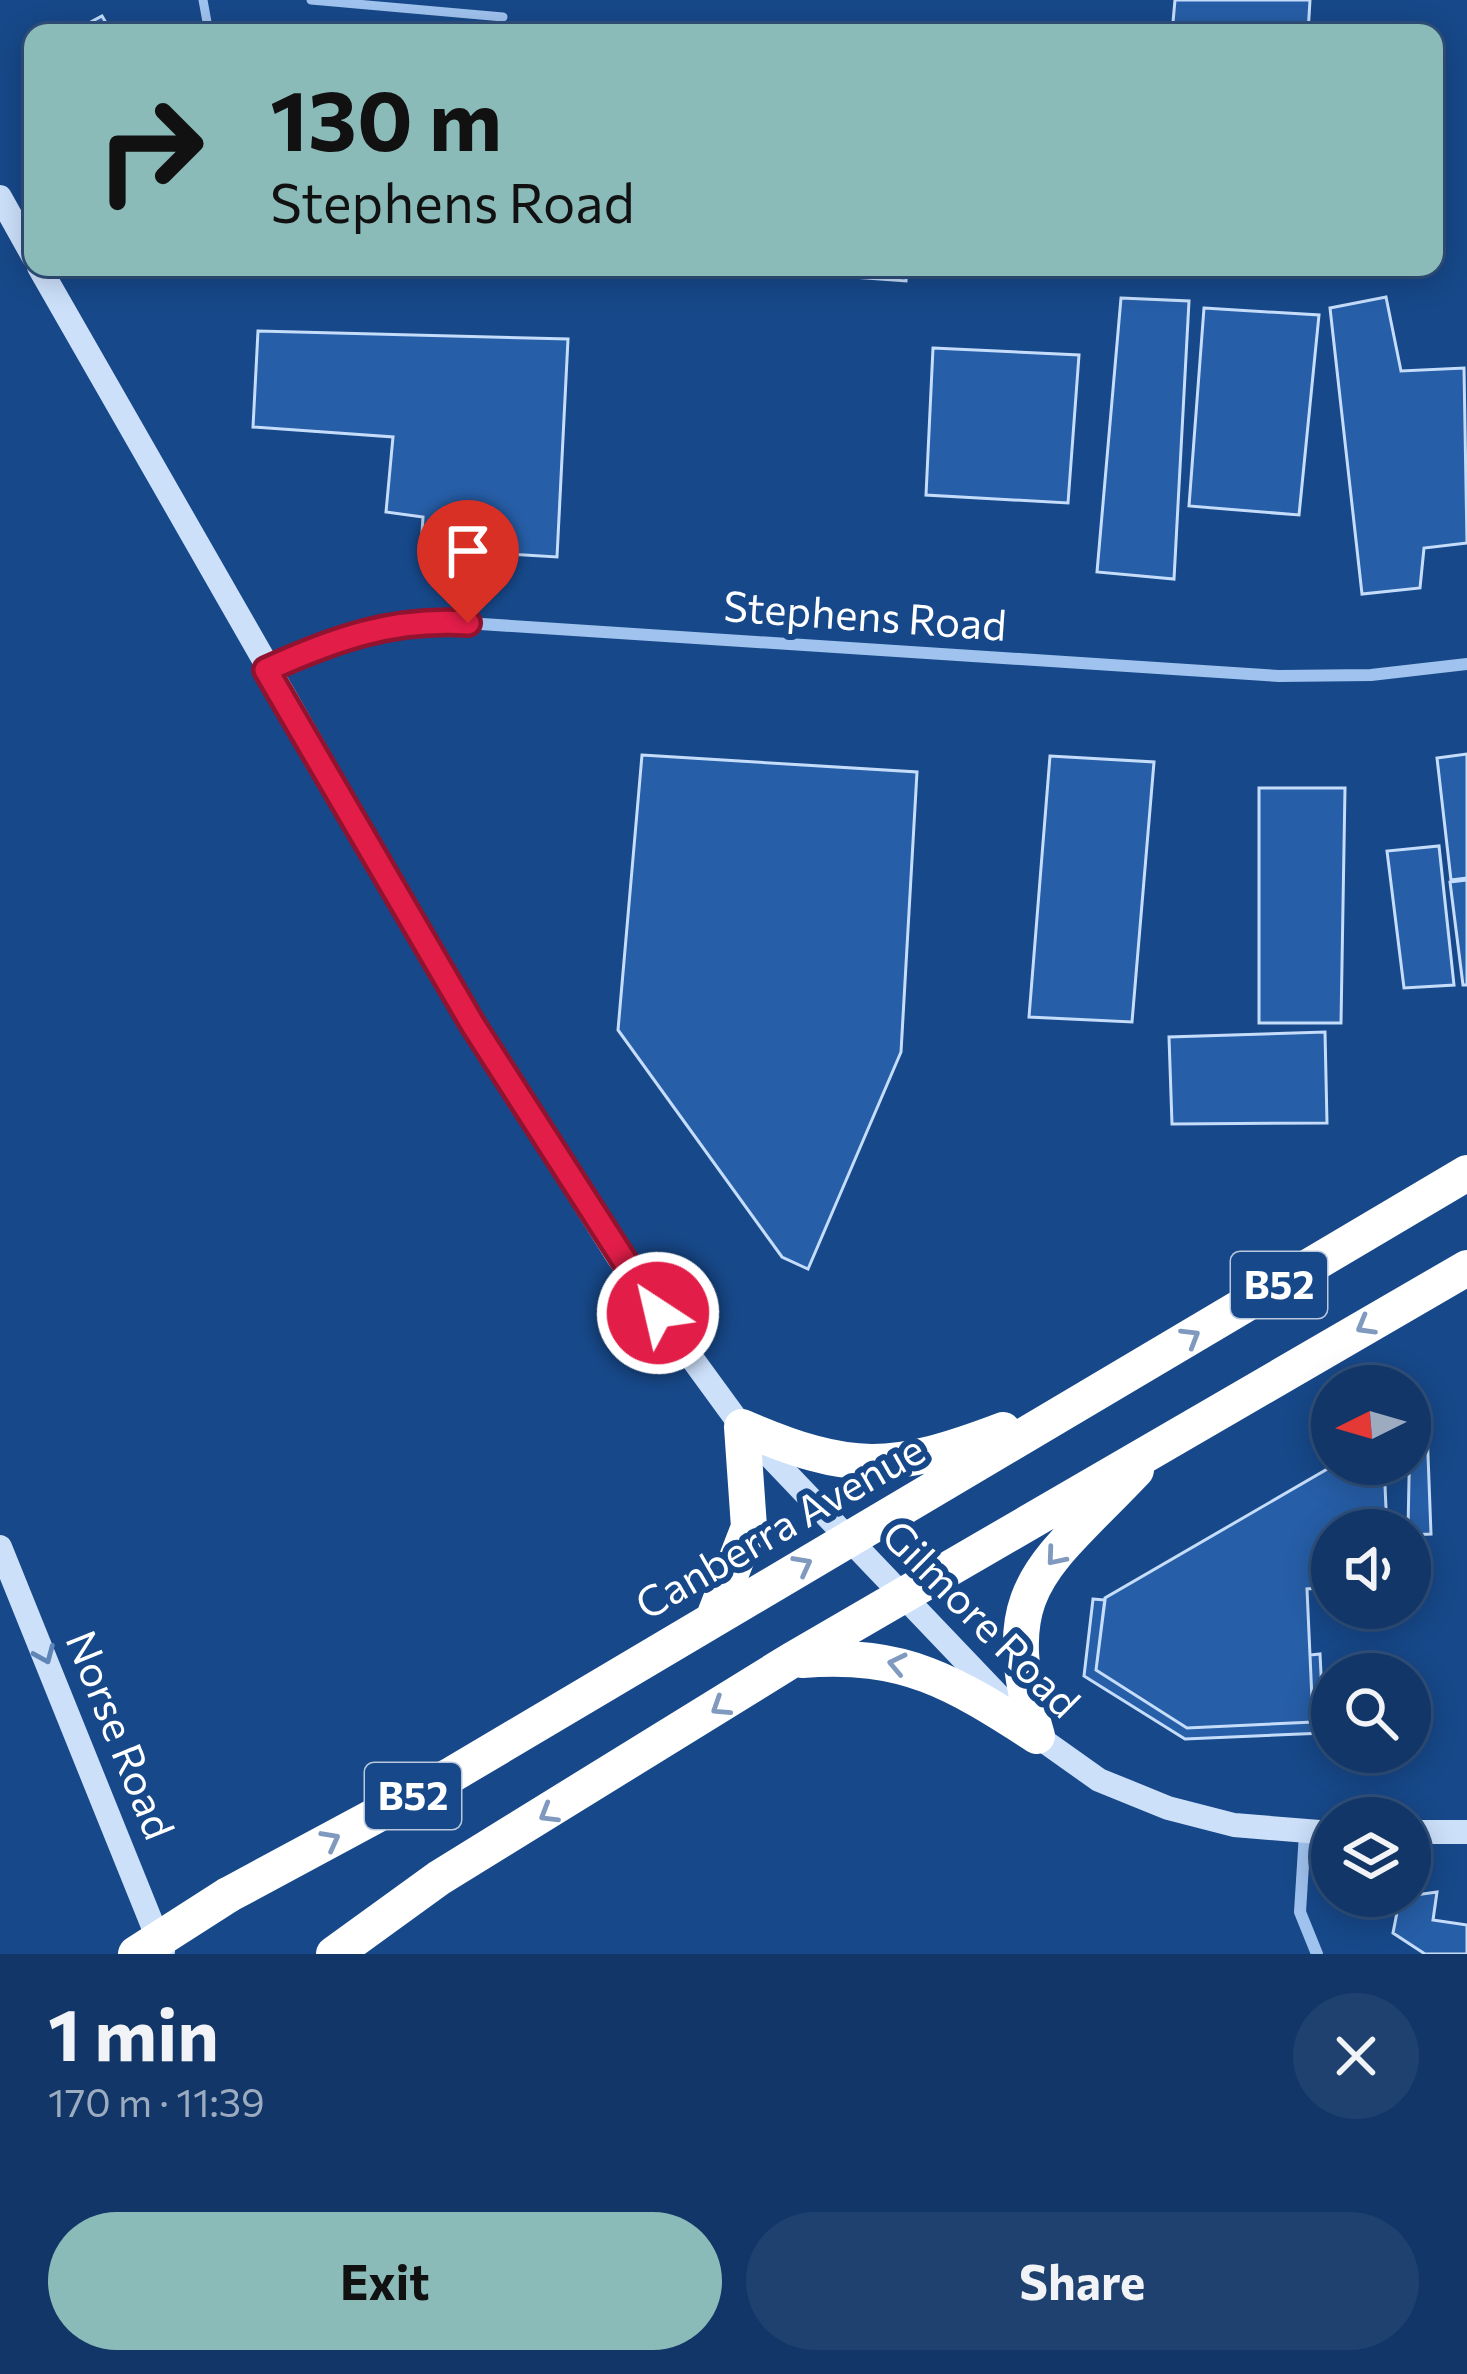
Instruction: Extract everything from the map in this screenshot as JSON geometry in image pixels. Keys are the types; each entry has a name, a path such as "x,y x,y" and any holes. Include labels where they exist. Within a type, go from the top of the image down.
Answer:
{"highway":[{"name":"Canberra Avenue","path":"136,1954 228,1895 453,1774 1467,1173"},
{"name":"B52","path":"334,1954 440,1878 648,1754 792,1660 1467,1268"},
{"path":"742,1427 807,1455 880,1464 960,1446 1090,1397"},
{"path":"714,1617 742,1555 750,1485 742,1427"},
{"path":"1037,1736 1022,1684 1017,1637 1027,1595 1047,1564 1163,1441"},
{"path":"792,1660 848,1656 922,1669 1037,1736"}],"street":[{"path":"0,197 24,240"},
{"name":"Gilmore Road","path":"44,276 473,1025 606,1238 742,1427 1037,1736 1099,1780 1168,1808 1234,1825 1311,1833"},
{"name":"Stephens Road","path":"266,670 340,636 420,620 1279,676 1372,675 1467,664"},
{"name":"Norse Road","path":"0,1547 164,1954"},
{"path":"1431,1832 1467,1832"},
{"path":"1306,1833 1300,1912 1317,1954"}],"lane":[{"path":"311,0 503,17"}],"building":[{"path":"1175,0 1310,0 1309,24 1173,24"},
{"path":"837,276 906,276 906,281"},
{"path":"1386,297 1401,371 1464,368 1467,543 1424,548 1420,588 1362,594 1330,308"},
{"path":"1121,298 1189,301 1174,579 1097,572"},
{"path":"1204,308 1319,315 1299,515 1189,506"},
{"path":"258,331 568,339 557,557 421,549 423,517 386,512 393,437 253,427"},
{"path":"933,348 1079,355 1068,503 926,495"},
{"path":"1467,754 1467,878 1451,880 1437,758"},
{"path":"642,755 917,772 901,1052 808,1269 782,1257 618,1030"},
{"path":"1050,756 1154,762 1132,1022 1029,1017"},
{"path":"1259,788 1345,788 1341,1023 1259,1023"},
{"path":"1439,846 1454,985 1404,988 1387,851"},
{"path":"1467,880 1467,985 1463,985 1450,882"},
{"path":"1325,1032 1327,1123 1172,1124 1169,1037"},
{"path":"1311,1479 1311,1485 1385,1485 1386,1509 1311,1509 1311,1589 1307,1589 1311,1722 1187,1728 1096,1670 1105,1598"},
{"path":"1409,1485 1429,1485 1430,1509 1408,1509"},
{"path":"1093,1599 1105,1600 1096,1670 1187,1728 1311,1722 1311,1734 1185,1739 1084,1676"},
{"path":"1437,1892 1433,1920 1467,1925 1467,1954 1425,1954 1393,1933 1396,1917 1431,1917 1431,1893"}],"route":[{"path":"468,623 420,620 340,636 266,670 473,1025 658,1313"}]}
